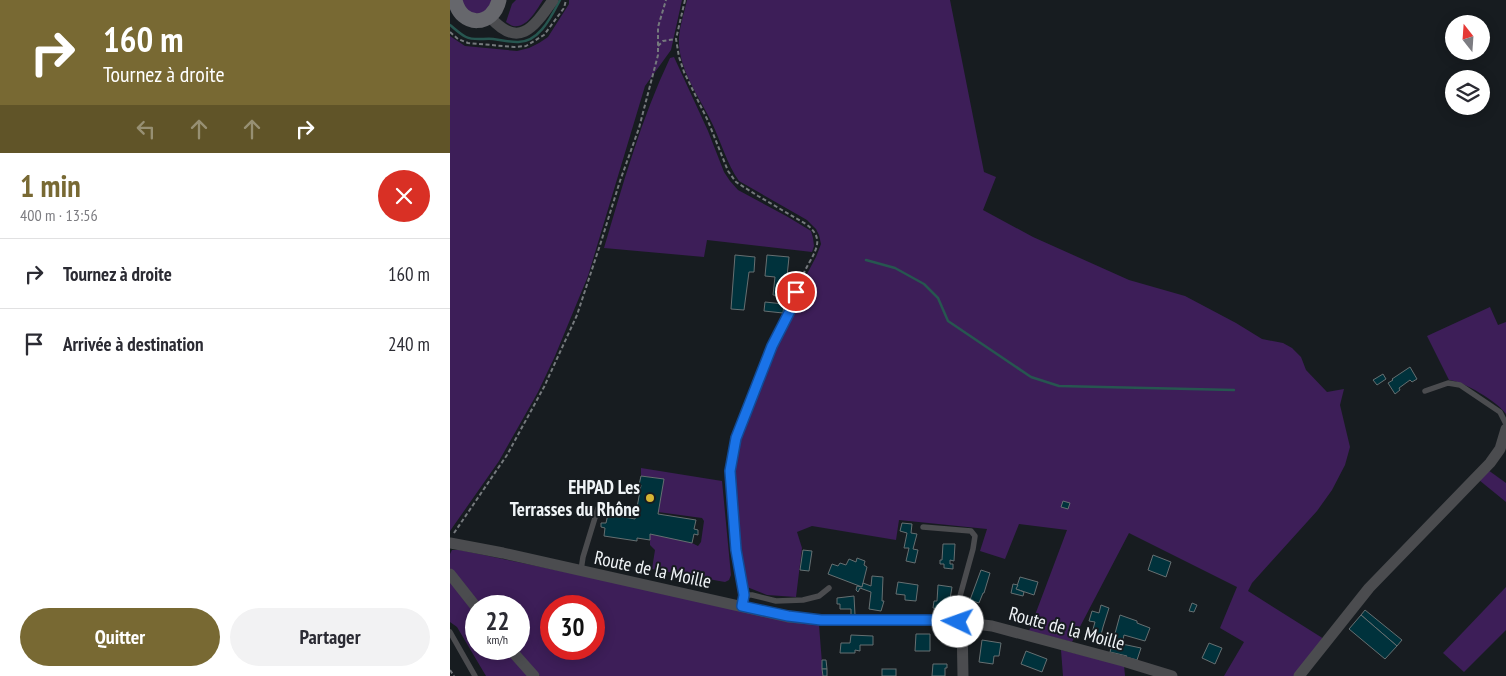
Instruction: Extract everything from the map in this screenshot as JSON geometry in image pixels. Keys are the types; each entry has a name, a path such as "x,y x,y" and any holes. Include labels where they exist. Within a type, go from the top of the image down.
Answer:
{"street":[{"path":"454,4 461,14 475,21 490,17 496,10 499,0"},
{"path":"490,17 498,27 510,33 518,34 527,31 541,17 553,0"},
{"path":"1298,676 1369,588 1490,462 1500,449 1506,429"},
{"name":"Route de la Moille","path":"450,543 743,601 788,616 821,620 941,620 992,626 1172,676"},
{"path":"450,574 467,595"},
{"path":"960,622 963,676"},
{"path":"520,660 534,676"}],"lane":[{"path":"796,292 792,307 772,346 736,438 730,471 736,550 743,601 752,595 776,601 803,600 819,596 829,588"},
{"path":"1424,391 1448,383 1460,385 1500,412 1506,424"},
{"path":"581,570 583,557 598,508 630,513"},
{"path":"923,527 971,531 975,536 960,596 960,622"},
{"path":"450,632 475,676"}],"path":[{"path":"450,543 461,522 507,455 544,387 577,315 602,242 620,180 639,128 658,55 658,27 666,0"},
{"path":"685,0 676,39 679,57 732,178 758,196 801,221 811,228 815,234 817,246 796,292"},
{"path":"658,46 663,41 676,39"},
{"path":"450,670 454,676"}],"shaded area":[{"path":"462,0 492,0 487,11 475,14 465,9"},
{"path":"516,0 543,0 535,13 527,21 518,26 513,26 506,22 512,4"},
{"path":"569,0 682,0 671,50 645,86 588,276 555,356 538,392 499,461 450,531 450,36 465,46 517,51 529,48 548,37 569,4"},
{"path":"687,0 950,0 984,172 996,177 983,210 1033,237 1129,280 1185,296 1262,339 1283,343 1292,348 1301,357 1306,370 1327,392 1344,389 1340,405 1350,447 1345,465 1332,490 1317,511 1252,583 1248,591 1324,639 1294,676 1224,676 1244,642 1220,628 1237,587 1129,533 1072,642 1029,631 1067,530 1019,524 1005,559 980,551 987,529 899,520 896,540 812,526 797,532 802,548 796,597 767,595 747,587 739,549 733,457 738,440 760,390 777,344 796,306 800,287 821,244 816,229 807,220 739,181 735,174 712,123 687,75 680,55 679,34"},
{"path":"674,57 708,131 724,172 730,181 738,190 811,231 814,246 812,252 707,240 704,257 604,248 641,128 670,58"},
{"path":"1490,307 1498,325 1506,322 1506,414 1480,393 1463,384 1449,380 1427,336"},
{"path":"641,468 722,481 731,575 729,580 725,582 652,569 655,550 650,545 650,534 683,540 698,546 701,542 704,521 702,518 658,512 663,479 641,476"},
{"path":"1488,470 1506,483 1506,502 1479,480"},
{"path":"452,550 460,550 819,625 823,676 540,676 526,660 530,660 530,595 472,595 450,568 450,554"},
{"path":"450,579 465,597 465,641 457,627 450,622"},
{"path":"1506,587 1506,630 1464,672 1443,653"},
{"path":"1061,650 1124,665 1125,676 1063,676"},
{"path":"477,660 518,660 532,676 486,676"}],"building":[{"path":"735,255 755,257 754,272 749,272 744,310 731,309"},
{"path":"767,255 789,257 785,296 773,295 775,277 765,276"},
{"path":"765,302 784,304 783,313 764,311"},
{"path":"1410,367 1417,379 1412,382 1410,380 1399,388 1400,390 1395,394 1388,383"},
{"path":"1383,374 1386,379 1377,385 1373,380"},
{"name":"EHPAD Les Terrasses du Rhône","path":"641,476 664,479 658,514 696,520 694,529 698,530 698,535 694,534 692,543 650,534 650,540 637,538 637,541 604,536 605,528 601,527 601,523 606,523 608,514 635,519"},
{"path":"1063,501 1070,503 1068,509 1061,507"},
{"path":"902,523 912,524 911,533 917,534 913,549 918,550 915,563 906,561 909,548 904,548 907,533 900,531"},
{"path":"943,544 955,544 954,561 950,560 950,564 953,564 953,569 944,568 944,564 940,564"},
{"path":"803,550 812,551 809,571 800,570"},
{"path":"1153,555 1171,562 1166,577 1148,570"},
{"path":"857,558 865,561 864,565 867,567 862,587 828,574 832,564 838,566 840,563 846,565 849,559 856,562"},
{"path":"981,570 990,573 979,603 970,600"},
{"path":"872,576 883,577 882,601 884,601 881,611 869,609 871,592 860,588 858,592 856,590 857,586 862,587 863,583 871,586"},
{"path":"1020,577 1038,582 1034,595 1016,589"},
{"path":"898,582 918,585 916,601 905,600 905,595 896,594"},
{"path":"1013,584 1018,585 1016,589 1024,592 1023,596 1011,593"},
{"path":"938,585 952,587 950,599 956,600 957,612 933,608 934,601 937,601"},
{"path":"854,596 855,615 851,616 851,609 840,609 840,604 837,604 837,598"},
{"path":"1192,603 1197,605 1194,612 1189,611"},
{"path":"1101,605 1109,608 1101,635 1092,633 1095,622 1089,621 1092,611 1099,613"},
{"path":"1365,610 1402,640 1397,646 1361,615"},
{"path":"1120,615 1150,628 1145,641 1124,635 1122,644 1141,648 1137,660 1110,652"},
{"path":"1361,615 1397,646 1385,659 1349,629"},
{"path":"916,634 930,634 930,651 915,651"},
{"path":"851,635 873,636 873,645 860,645 860,651 855,650 855,653 840,653 841,643 850,643"},
{"path":"982,640 1001,643 999,656 994,656 993,664 979,662"},
{"path":"1209,643 1222,648 1215,664 1202,658"},
{"path":"1026,651 1047,659 1042,672 1021,664"},
{"path":"822,660 826,660 827,669 822,669"},
{"path":"933,664 947,664 945,676 932,676"},
{"path":"822,669 827,669 827,676 823,676"},
{"path":"882,669 896,669 896,676 882,676"}],"waterway":[{"path":"450,25 469,38 514,42 525,41 538,34 553,14 560,0"},
{"path":"866,260 895,268 924,284 938,298 948,321 1031,377 1059,386 1234,390"}],"place":[{"name":"EHPAD Les Terrasses du Rhône","path":"650,498"}],"route":[{"path":"796,292 792,307 772,346 736,438 730,471 736,550 744,595 742,606 788,616 821,620 941,620 958,622"}]}
